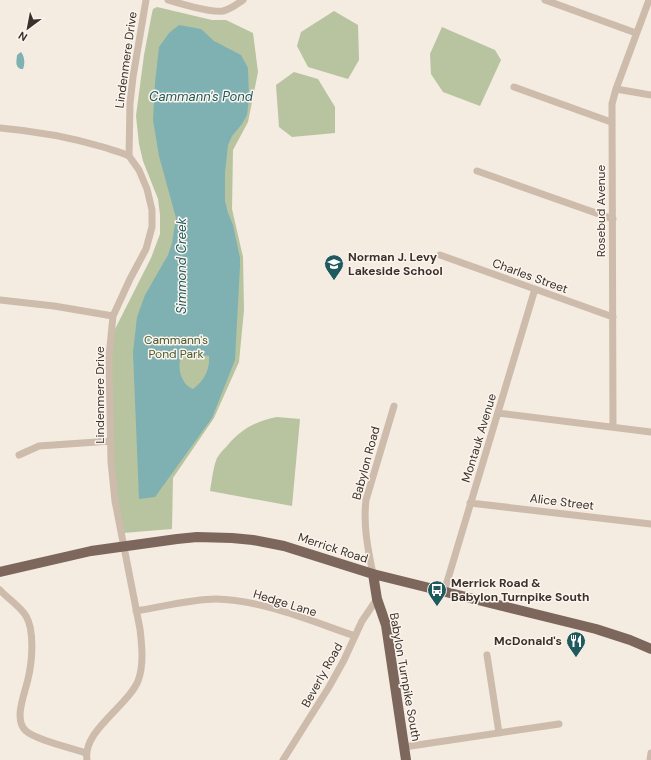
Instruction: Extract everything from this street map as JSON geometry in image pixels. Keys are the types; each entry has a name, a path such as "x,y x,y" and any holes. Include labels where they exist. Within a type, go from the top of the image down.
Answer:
{"main road":[{"name":"Merrick Road","path":"0,572 91,551 125,546 197,537 253,540 284,546 373,574 596,629 630,640 651,649"},
{"name":"Babylon Turnpike South","path":"373,574 377,599 386,625 406,760"}],"street":[{"name":"Lindenmere Drive","path":"87,756 102,724 128,696 138,680 141,667 142,648 140,629 115,501 111,462 109,357 114,316 130,279 146,249 152,227 152,210 147,190 139,170 129,156 130,104 140,27 146,0"},
{"path":"168,0 214,11 223,11 231,8 243,0"},
{"path":"545,0 636,32"},
{"name":"Rosebud Avenue","path":"613,427 612,104 648,0"},
{"path":"514,87 612,122"},
{"path":"616,89 651,95"},
{"path":"0,128 40,132 119,151 129,156"},
{"path":"477,171 613,220"},
{"name":"Charles Street","path":"440,255 613,317"},
{"name":"Montauk Avenue","path":"444,592 535,289"},
{"path":"0,300 54,306 114,316"},
{"name":"Babylon Road","path":"373,574 365,524 365,507 394,406"},
{"path":"498,413 651,432"},
{"path":"19,456 39,446 111,441"},
{"name":"Alice Street","path":"470,503 651,524"},
{"path":"0,590 20,608 26,616 31,634 30,666 20,716 22,726 26,731 35,737 87,756"},
{"name":"Beverly Road","path":"283,760 329,687 344,660 362,620 377,599"},
{"name":"Hedge Lane","path":"136,611 205,600 240,601 262,605 355,636"},
{"path":"487,655 499,733"},
{"path":"404,747 559,724"},
{"path":"650,760 651,753"}],"green space":[{"name":"Cammann's Pond","path":"157,7 212,20 226,20 253,33 258,72 248,122 233,150 232,209 243,257 244,310 239,362 214,418 173,478 172,529 123,533 112,462 110,362 114,331 151,258 160,234 158,199 143,161 139,144 136,116 144,55 152,13 153,9"},
{"path":"334,11 358,25 359,60 348,79 308,67 297,46 301,32"},
{"path":"442,27 495,50 501,60 480,106 443,92 431,74 430,54"},
{"path":"294,72 318,79 335,107 335,133 292,137 279,127 276,85"},
{"path":"277,417 300,419 292,506 210,491 217,458 232,440 243,430 256,423"}],"water":[{"name":"Cammann's Pond","path":"179,25 201,29 214,41 241,55 248,68 249,98 247,115 232,136 228,145 225,173 225,201 233,225 240,258 235,360 212,418 155,497 139,499 133,352 137,317 145,295 168,255 172,243 176,218 159,156 153,120 159,47 169,33","holes":["184,353 209,356 206,375 193,389 189,387 185,383 180,373 179,367 181,357"]},
{"path":"21,52 24,60 23,69 19,68 16,63 17,55"}],"place":[{"name":"Norman J. Levy Lakeside School","path":"334,281"},
{"name":"Merrick Road & Babylon Turnpike South","path":"437,607"},
{"name":"McDonald's","path":"576,658"}],"water label":[{"name":"Simmond Creek","path":"181,266"}],"park label":[{"name":"Cammann's Pond Park","path":"176,347"}]}
